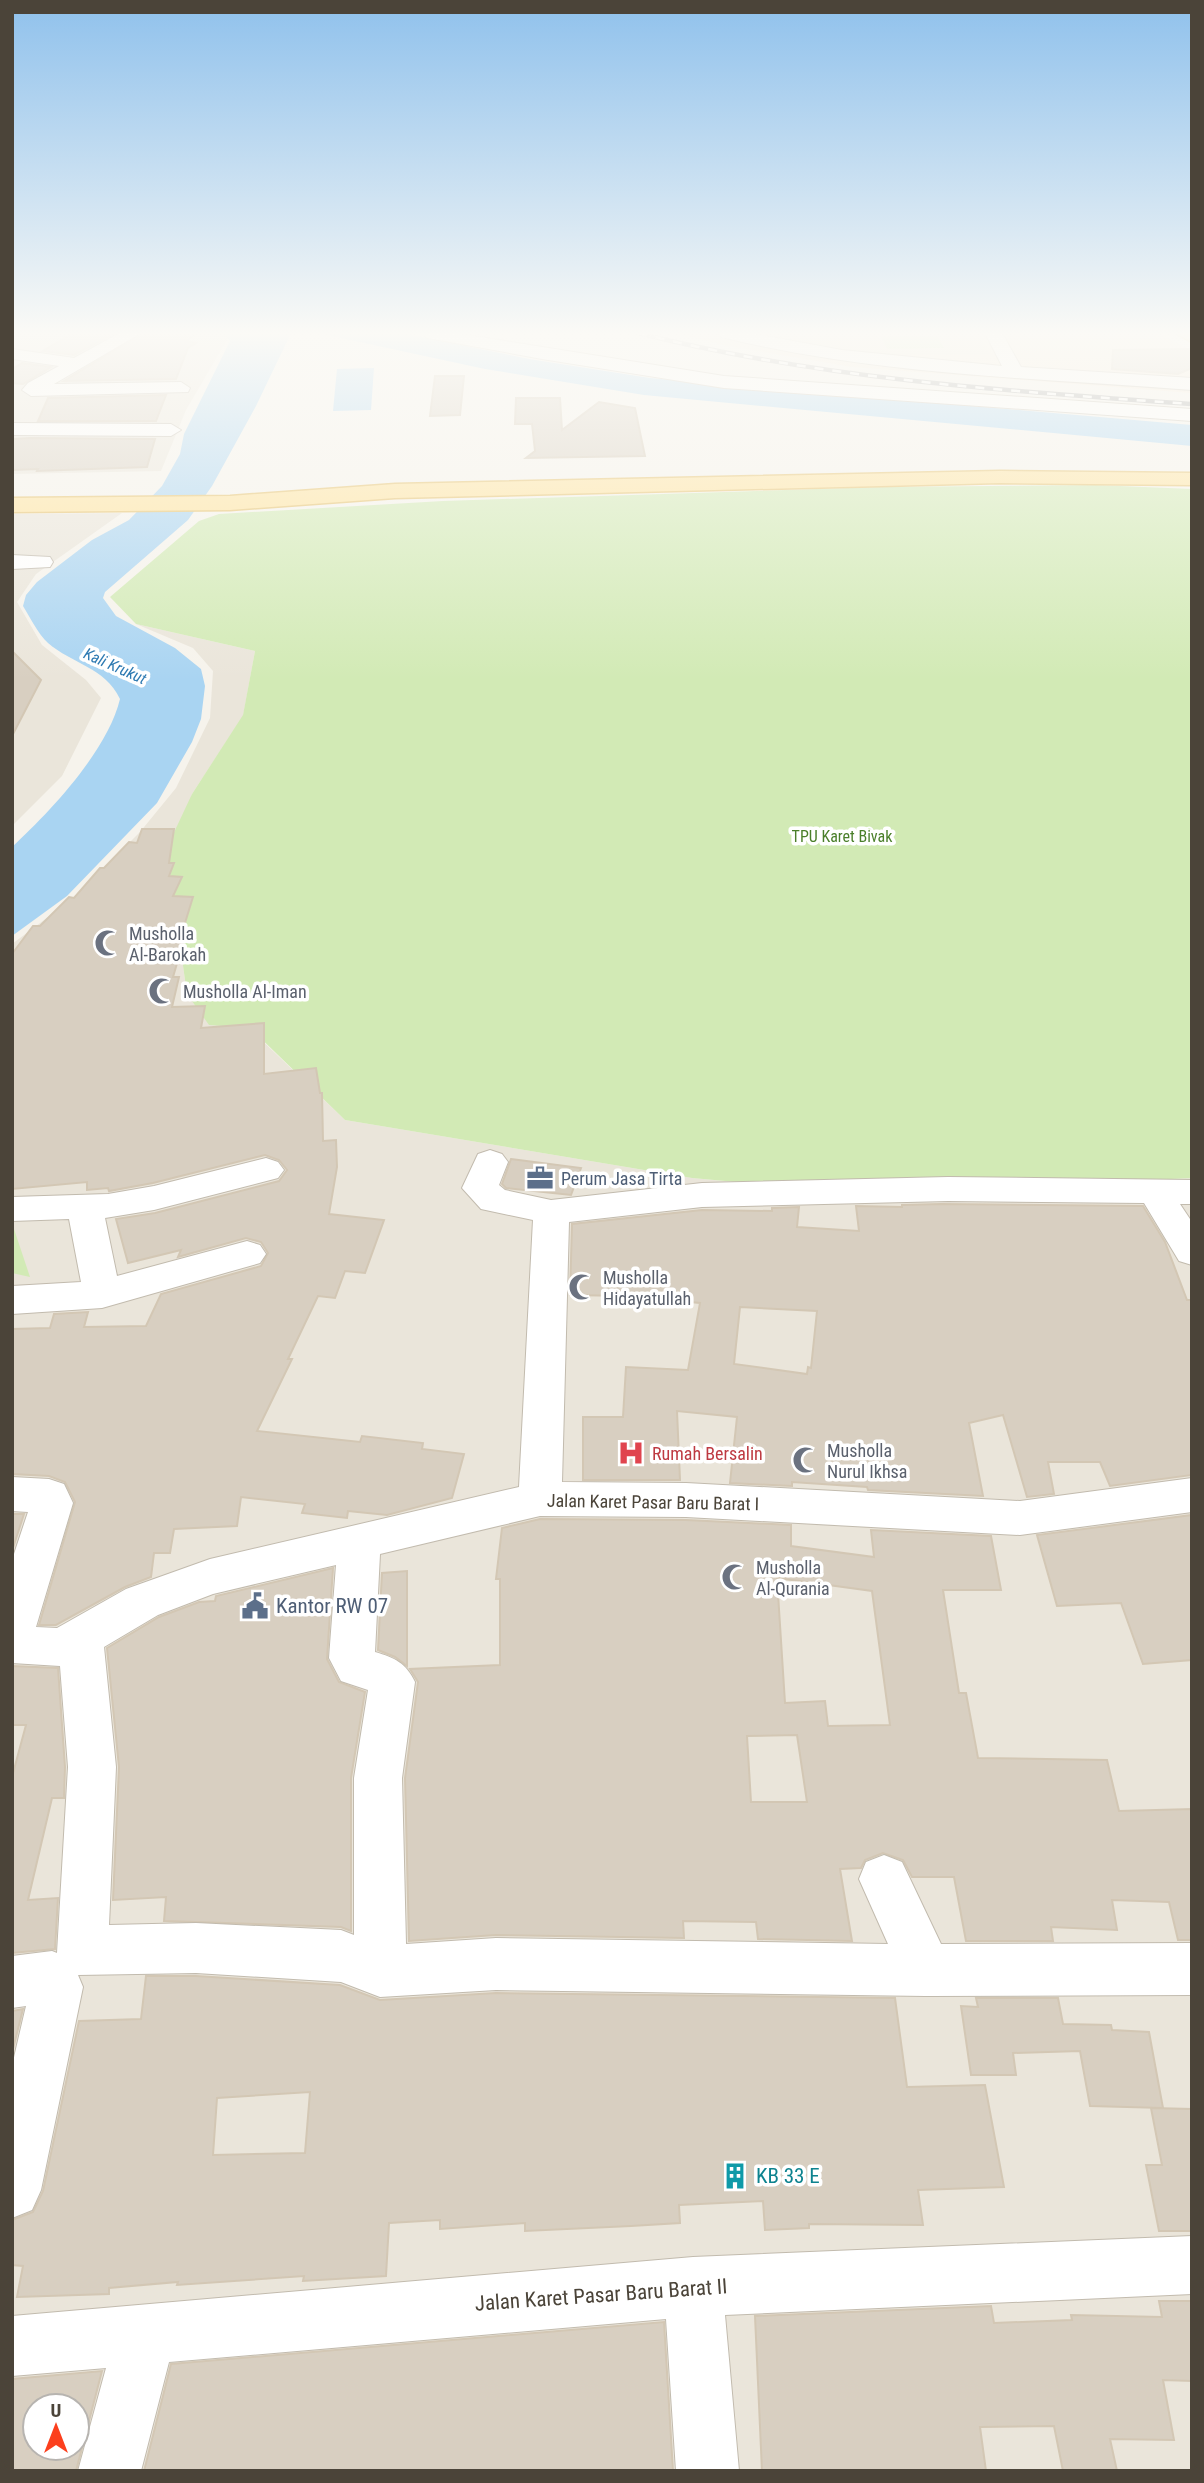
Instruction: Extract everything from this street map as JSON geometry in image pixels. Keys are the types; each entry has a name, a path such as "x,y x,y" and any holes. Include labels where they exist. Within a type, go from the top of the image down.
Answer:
{"main road":[{"path":"12,505 131,498 232,497 1101,468 1192,471"},
{"path":"926,474 1192,480"},
{"path":"12,493 131,498"}],"street":[{"path":"12,562 42,562"},
{"path":"490,1162 480,1188 486,1195 510,1204 551,1212 702,1195 948,1189 1156,1194 1192,1192"},
{"path":"12,1209 85,1207 154,1198 266,1170"},
{"path":"1156,1194 1192,1251"},
{"path":"85,1207 102,1294"},
{"path":"540,1499 551,1212"},
{"path":"12,1300 102,1294 247,1254"},
{"path":"12,1494 41,1494 48,1496 52,1503 12,1631"},
{"name":"Jalan Karet Pasar Baru Barat I","path":"12,1644 56,1648 81,1639 142,1602 210,1577 540,1499 686,1500 1020,1518 1192,1495"},
{"path":"359,1542 352,1658 357,1667 382,1674 391,1682 379,1779 380,1971"},
{"path":"81,1639 92,1767 82,1951 196,1948 329,1955 352,1959 380,1971 496,1964 926,1970 1192,1969"},
{"path":"884,1879 926,1970"},
{"path":"12,1982 52,1977 57,1987 12,2190"},
{"name":"Jalan Karet Pasar Baru Barat II","path":"12,2346 693,2287 1192,2265"},
{"path":"693,2287 708,2471"},
{"path":"109,2471 146,2334"}],"shaded area":[{"path":"12,449 170,449 161,471 12,474"},
{"path":"122,513 36,574 17,602 42,645 86,680 101,698 62,776 12,826 12,514"},
{"path":"136,624 255,651 243,716 192,794 169,867 187,994 249,1028 345,1120 692,1178 769,1185 1192,1178 1192,2471 12,2471 12,944 76,896 140,832 176,788 210,718 213,671 193,648"}],"green space":[{"name":"TPU Karet Bivak","path":"1096,485 1192,489 1192,1178 769,1185 692,1178 345,1120 250,1028 209,1025 187,994 169,867 170,841 192,794 243,715 255,651 136,624 110,597 199,521 219,514 443,501 878,487"},
{"path":"12,1223 30,1277 12,1273"}],"water":[{"name":"Kali Krukut","path":"181,449 232,449 212,486 188,520 105,592 103,598 116,616 175,648 201,669 205,686 201,719 192,742 157,803 67,896 12,936 12,847 60,798 91,759 113,719 120,699 106,680 44,639 23,606 26,595 37,582 92,540 129,520 162,486"}],"building":[{"path":"12,449 152,449 147,467 12,470"},
{"path":"535,449 644,449 645,456 526,458"},
{"path":"12,651 41,680 12,736"},
{"path":"142,829 174,829 169,863 174,863 169,876 182,877 173,896 193,897 181,936 185,936 173,977 179,977 172,1007 205,1006 201,1028 264,1023 264,1074 316,1068 322,1093 323,1141 336,1140 337,1167 329,1214 384,1220 365,1273 345,1271 335,1298 318,1296 288,1359 292,1359 257,1431 360,1442 362,1436 423,1443 422,1449 464,1454 452,1498 387,1515 348,1511 347,1518 302,1513 305,1504 241,1497 237,1526 174,1529 170,1553 154,1553 151,1577 125,1587 56,1625 39,1625 75,1502 65,1482 49,1476 12,1474 12,1329 50,1328 54,1314 88,1312 84,1327 146,1326 161,1294 261,1266 268,1253 261,1242 246,1238 178,1257 181,1250 128,1263 116,1219 155,1213 279,1181 287,1170 279,1160 265,1155 109,1191 108,1188 87,1190 87,1182 12,1189 12,954 33,926 40,926 69,897 74,898 100,868 104,868 129,842 137,843"},
{"name":"Perum Jasa Tirta","path":"511,1159 581,1168 571,1195 506,1188 502,1184"},
{"path":"856,1206 1143,1206 1165,1242 1187,1300 1192,1300 1192,1475 1110,1486 1100,1462 1048,1462 1054,1494 1027,1497 1003,1415 969,1423 983,1496 868,1490 867,1487 792,1482 792,1486 730,1483 737,1417 677,1411 680,1480 583,1480 583,1417 623,1417 626,1367 688,1370 700,1303 629,1296 570,1295 572,1224 702,1210 772,1211 772,1208 799,1207 797,1227 859,1231","holes":["740,1307 817,1311 811,1368 808,1367 807,1374 734,1364"]},
{"path":"12,1514 24,1514 12,1551"},
{"path":"1192,1515 1192,1660 1143,1664 1121,1603 1057,1606 1037,1535"},
{"path":"540,1519 686,1520 791,1525 791,1546 874,1557 871,1530 991,1536 1001,1590 943,1590 959,1693 966,1693 978,1758 1107,1760 1119,1811 1192,1809 1192,1940 1178,1940 1169,1902 1112,1900 1117,1930 1051,1927 1053,1941 966,1941 954,1877 912,1877 903,1860 883,1853 865,1860 861,1868 840,1869 852,1941 758,1939 756,1922 683,1921 684,1938 496,1935 409,1941 405,1778 418,1682 410,1669 500,1665 500,1579 496,1579 502,1528","holes":["777,1578 872,1591 890,1725 828,1726 825,1701 785,1703","797,1735 807,1802 751,1802 747,1736"]},
{"path":"333,1568 327,1659 339,1682 365,1692 351,1778 351,1931 341,1927 164,1921 166,1897 113,1900 119,1767 107,1648 159,1617 199,1602 215,1601 216,1596"},
{"path":"407,1571 407,1666 378,1650 382,1573"},
{"path":"12,1666 58,1668 65,1767 64,1798 52,1798 28,1900 58,1898 55,1949 12,1953 12,1777 26,1725 12,1725"},
{"path":"146,1976 196,1976 340,1985 380,2000 496,1993 895,1998 907,2087 985,2085 1004,2187 918,2190 923,2225 809,2224 809,2228 765,2230 763,2201 679,2205 680,2223 631,2226 525,2231 525,2223 440,2229 440,2220 389,2223 386,2276 303,2281 304,2276 177,2285 178,2282 109,2288 109,2294 17,2297 23,2266 12,2265 12,2220 33,2212 43,2191 79,2021 141,2019","holes":["310,2092 305,2153 213,2155 217,2098"]},
{"path":"976,1998 1058,1998 1063,2024 1111,2025 1112,2030 1149,2032 1163,2108 1090,2106 1080,2051 1013,2053 1016,2075 971,2075 961,2006 978,2007"},
{"path":"23,2009 12,2053 12,2011"},
{"path":"1151,2108 1192,2109 1192,2231 1159,2231 1146,2165 1162,2165"},
{"path":"1159,2301 1192,2301 1192,2381 1163,2380 1174,2440 1110,2439 1117,2471 1063,2471 1054,2426 980,2427 986,2471 762,2471 755,2316 991,2306 994,2323 1072,2320 1071,2315 1162,2317"},
{"path":"664,2322 673,2471 144,2471 171,2364"},
{"path":"102,2371 91,2413 91,2392 21,2392 21,2462 78,2462 76,2471 12,2471 12,2379"}],"place":[{"name":"Musholla Al-Barokah","path":"108,943"},
{"name":"Musholla Al-Iman","path":"162,991"},
{"name":"Perum Jasa Tirta","path":"540,1178"},
{"name":"Musholla Hidayatullah","path":"582,1287"},
{"name":"Rumah Bersalin","path":"631,1453"},
{"name":"Musholla Nurul Ikhsa","path":"806,1460"},
{"name":"Musholla Al-Qurania","path":"735,1577"},
{"name":"Kantor RW 07","path":"255,1606"},
{"name":"KB 33 E","path":"735,2176"}]}
